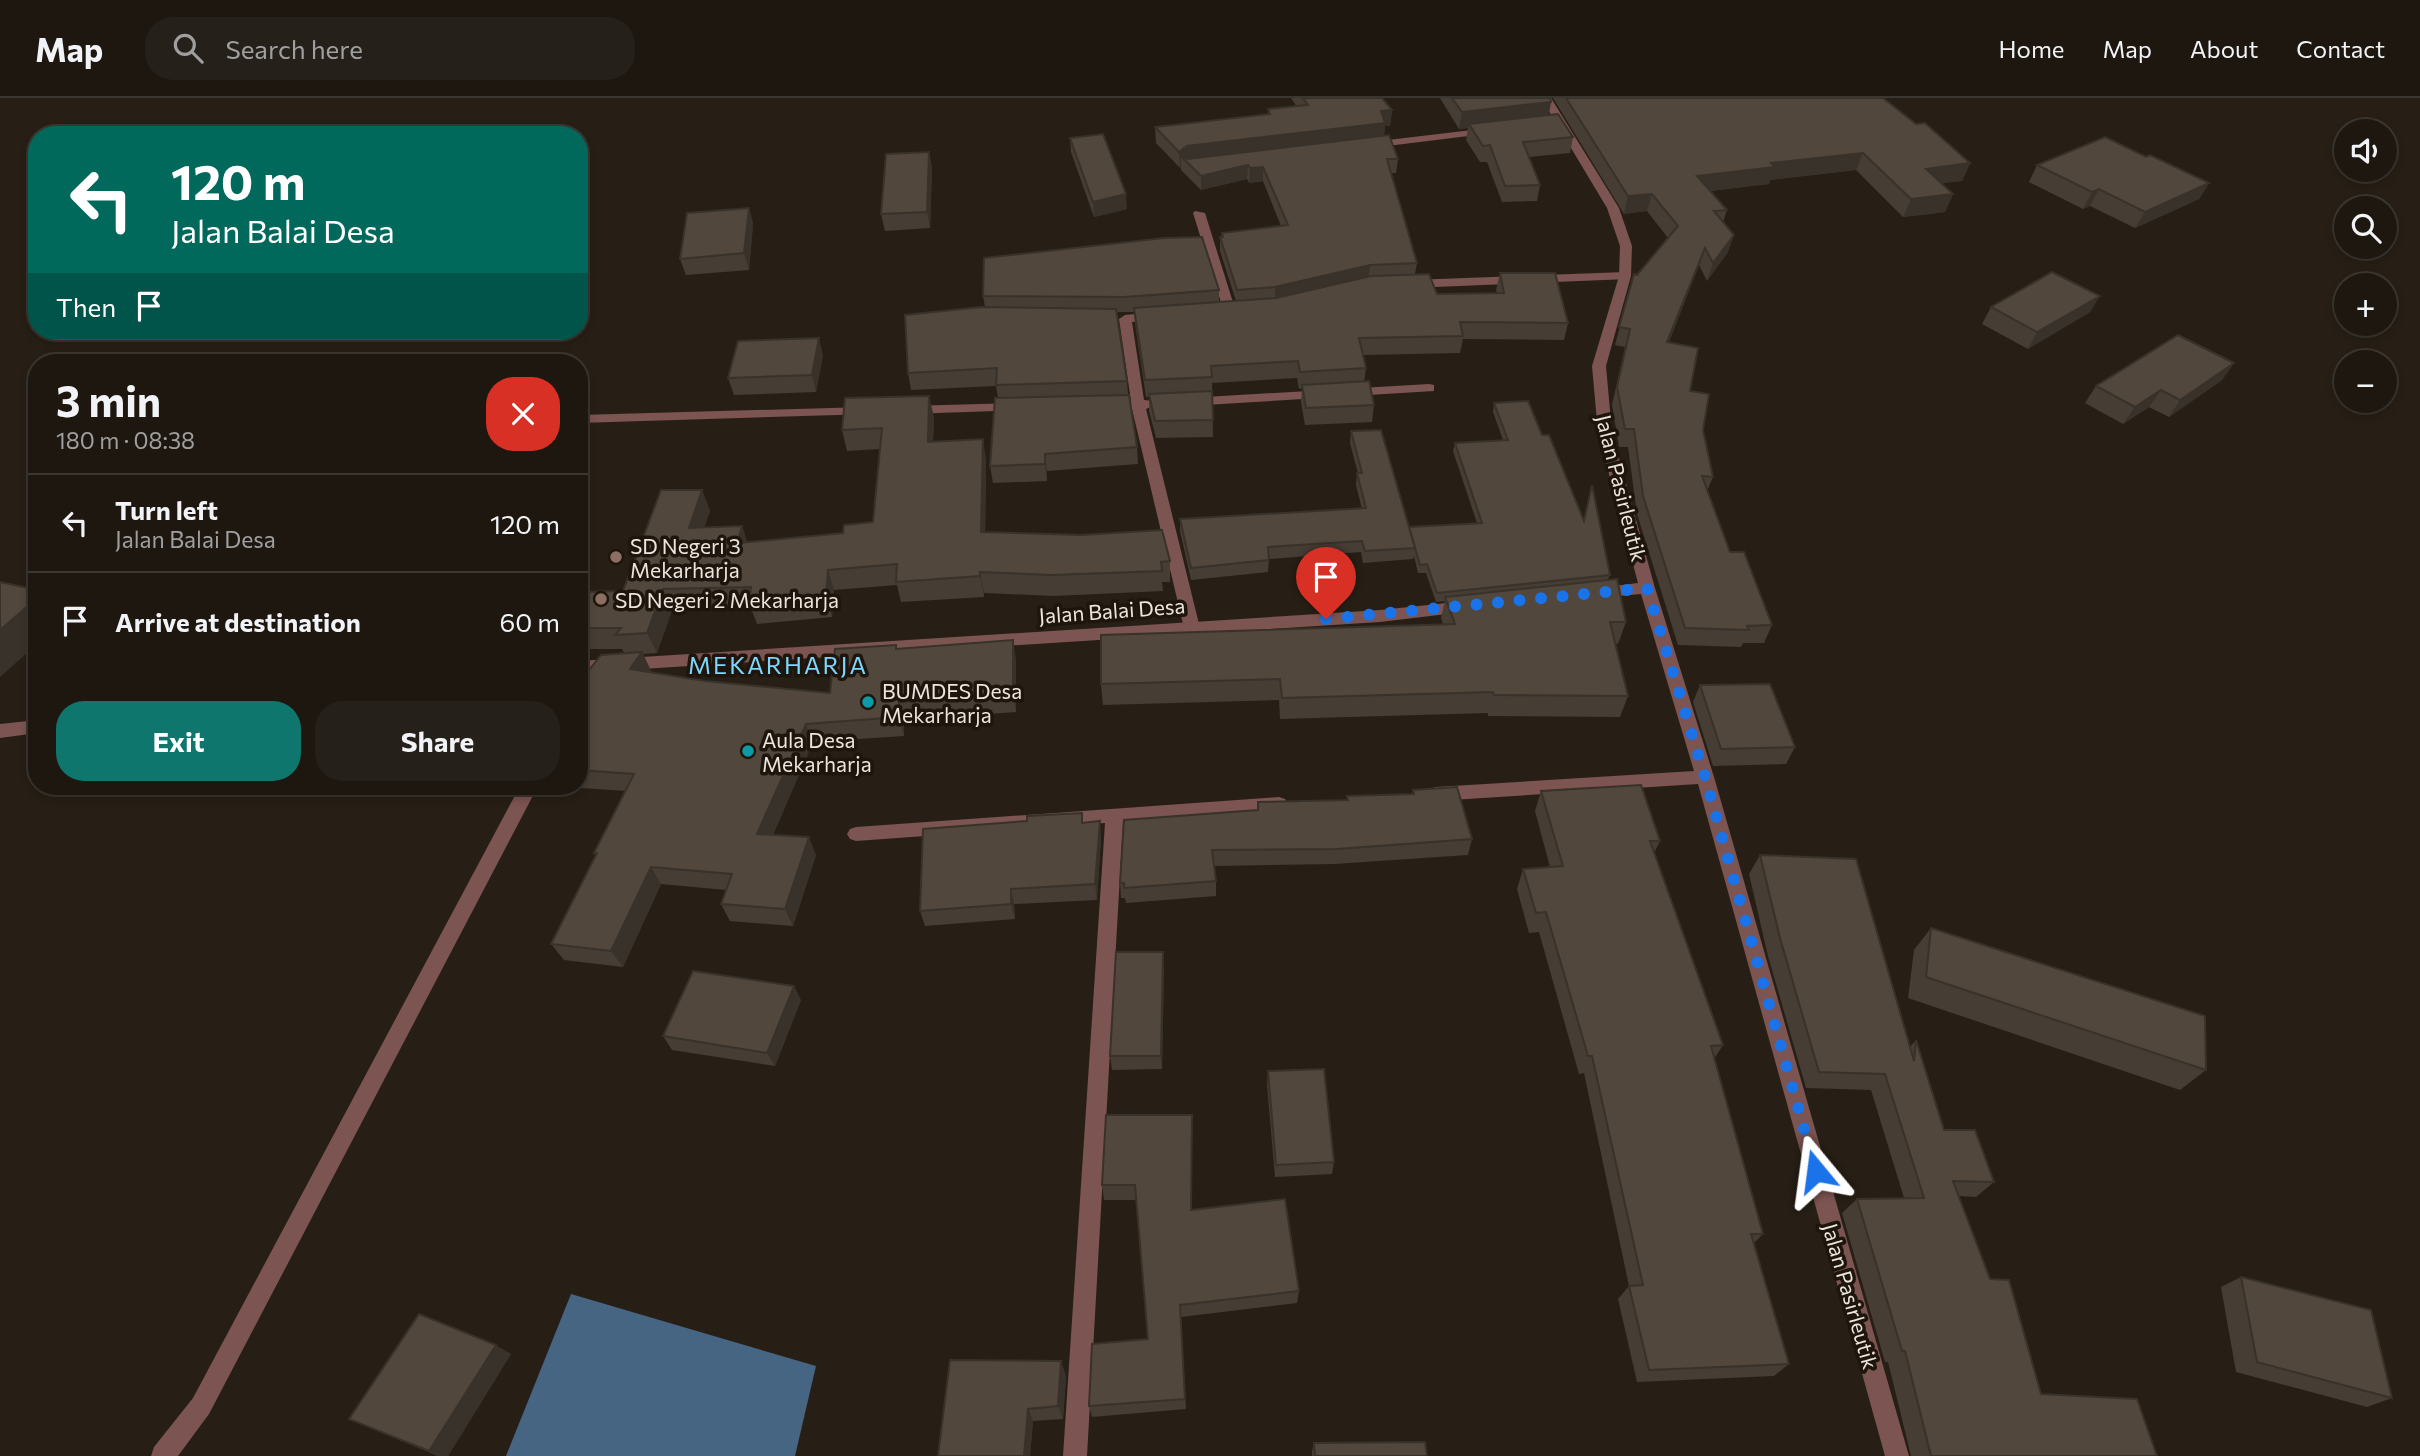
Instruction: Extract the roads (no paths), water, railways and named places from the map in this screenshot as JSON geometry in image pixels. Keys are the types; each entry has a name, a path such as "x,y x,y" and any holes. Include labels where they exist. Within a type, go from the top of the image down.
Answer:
{"street":[{"name":"Jalan Pasirleutik","path":"1546,98 1552,124 1613,208 1626,246 1625,276 1599,366 1605,433 1647,588 1705,777 1897,1456"},
{"path":"1353,147 1504,129"},
{"path":"1199,213 1230,312"},
{"path":"1396,285 1625,276"},
{"path":"1171,315 1119,319 1192,628"},
{"path":"1090,405 1138,405 1429,388"},
{"path":"588,419 1035,407"},
{"path":"1580,595 1647,588"},
{"name":"Jalan Balai Desa","path":"588,666 1380,616 1487,605"},
{"path":"0,731 28,727"},
{"path":"1416,795 1705,777"},
{"path":"163,1456 201,1406 523,795"},
{"path":"856,834 1292,803"},
{"path":"1075,1456 1114,814"}],"water":[{"path":"571,1294 816,1366 795,1456 506,1456"}],"place":[{"name":"SD Negeri 3 Mekarharja","path":"616,557"},
{"name":"SD Negeri 2 Mekarharja","path":"601,599"},
{"name":"BUMDES Desa Mekarharja","path":"868,702"},
{"name":"Aula Desa Mekarharja","path":"748,751"}],"district":[{"name":"MEKARHARJA","path":"778,664"}]}
